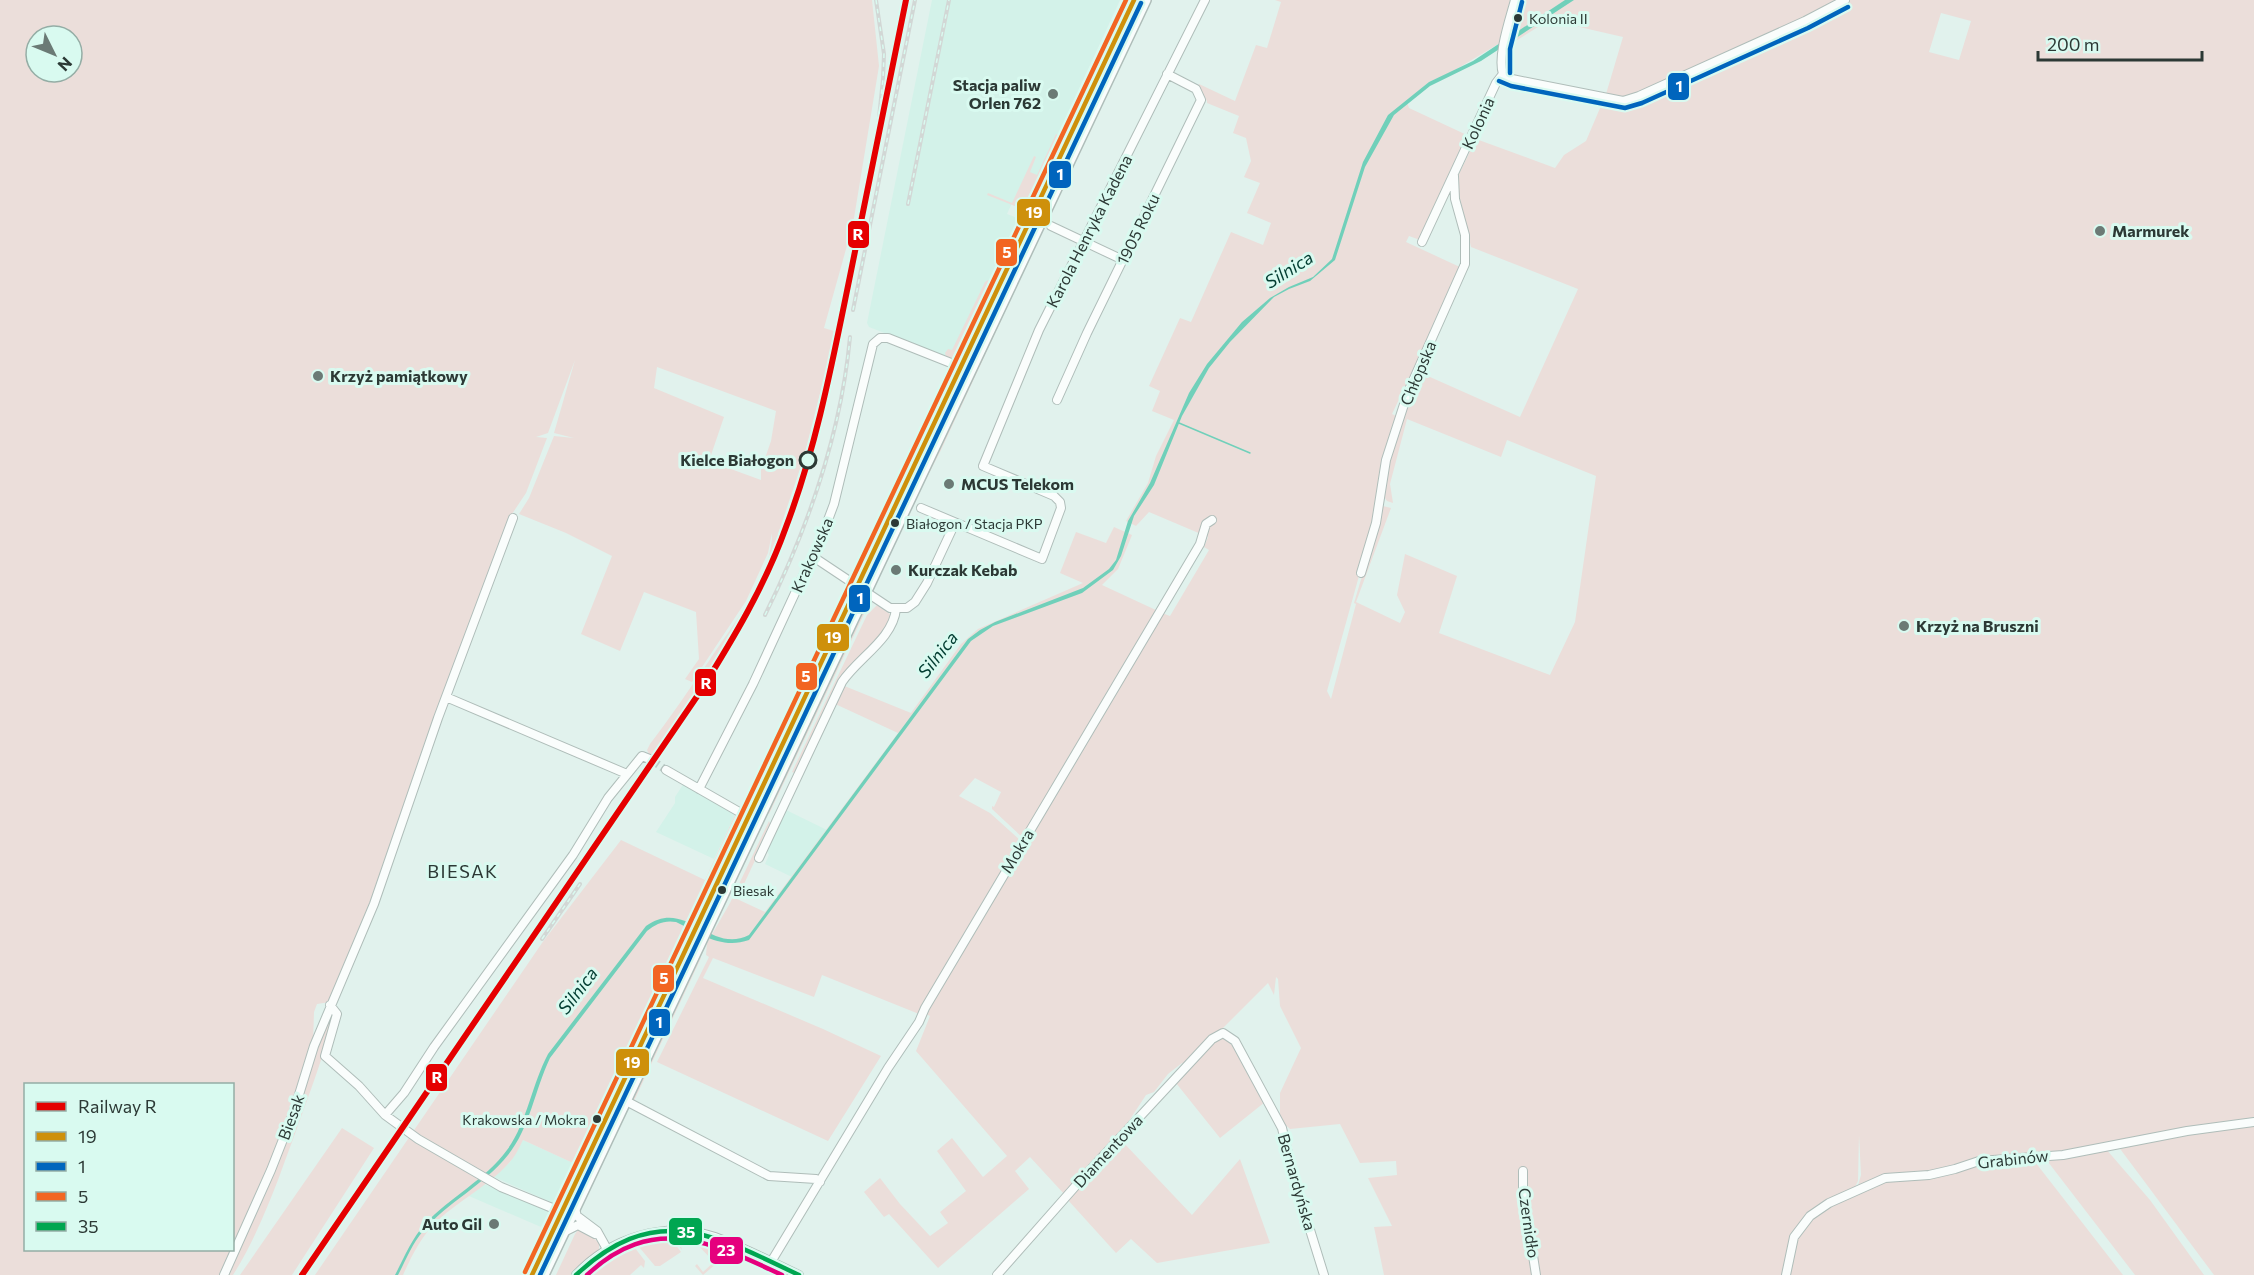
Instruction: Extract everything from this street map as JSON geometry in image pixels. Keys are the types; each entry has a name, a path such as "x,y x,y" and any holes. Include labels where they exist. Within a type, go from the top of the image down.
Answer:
{"main road":[{"path":"532,1275 1134,0"},
{"path":"544,1275 1146,0"}],"street":[{"name":"Karola Henryka Kadena","path":"955,523 1042,559 1061,508 1060,502 1054,496 983,466 1039,330 1205,0"},
{"name":"Kolonia","path":"1422,242 1496,83 1503,74 1501,66 1503,51 1515,0"},
{"path":"1503,74 1512,79 1623,101 1775,35 1845,0"},
{"name":"1905 Roku","path":"1057,400 1201,100 1196,88 1167,74"},
{"name":"Chłopska","path":"1361,573 1376,523 1386,460 1408,392 1465,264 1466,235 1455,199 1454,177"},
{"path":"1051,226 1123,260"},
{"name":"Krakowska","path":"699,789 762,666 808,565 813,560 834,504 873,344 880,338 888,338 961,367"},
{"path":"813,560 818,560 866,593 896,609 908,608 915,602 927,583 955,523 921,508"},
{"name":"Biesak","path":"224,1275 242,1238 293,1114 314,1046 377,896 446,697 513,518"},
{"name":"Mokra","path":"771,1262 888,1068 919,1022 925,1008 1200,544 1206,524 1212,520"},
{"path":"759,858 842,682 887,633 895,620 896,609"},
{"path":"446,697 627,774"},
{"path":"385,1115 404,1093 541,896 572,857 599,812 627,774 640,757 652,760"},
{"path":"666,770 748,817"},
{"path":"761,814 777,821"},
{"path":"330,1005 337,1014 325,1056 359,1086 385,1115 418,1139 483,1178 562,1212"},
{"name":"Diamentowa","path":"997,1275 1143,1113 1212,1039 1222,1033"},
{"name":"Bernardyńska","path":"1222,1033 1235,1041 1282,1128 1293,1175 1324,1275"},
{"path":"626,1101 768,1176 816,1179 820,1182"},
{"name":"Grabinów","path":"1786,1275 1794,1237 1810,1216 1829,1203 1885,1178 1943,1173 1979,1161 2063,1155 2195,1130 2254,1122"},
{"name":"Czernidło","path":"1523,1171 1523,1191 1536,1275"},
{"path":"575,1209 577,1216 594,1228 607,1250"},
{"path":"563,1234 570,1227 578,1225 599,1236"},
{"path":"576,1275 607,1250 646,1234 673,1230 714,1237 799,1275"}],"shaded area":[{"path":"0,0 872,0 879,66 853,224 824,328 834,331 829,362 803,460 778,534 781,536 754,595 728,643 652,760 647,750 650,744 728,633 758,583 766,566 772,533 768,553 746,601 692,682 685,679 699,659 696,612 644,592 620,651 581,634 612,556 566,533 519,514 529,498 554,436 574,438 554,433 575,360 548,433 536,437 547,438 526,493 510,517 356,943 330,1002 317,1004 314,1012 313,1043 295,1101 263,1184 234,1248 234,1083 24,1083 24,1251 233,1251 222,1275 0,1275","holes":["657,367 776,411 771,441 761,470 761,480 709,461 724,417 654,388"]},
{"path":"932,0 1120,0 1038,178 1012,203 1007,214 1020,219 954,360 869,327 867,323"},
{"path":"1275,0 1510,0 1500,43 1450,73 1429,82 1407,102 1409,108 1469,136 1420,240 1409,236 1406,242 1462,268 1392,414 1396,416 1385,457 1374,522 1327,691 1331,699 1356,604 1354,603 1383,506 1391,508 1356,602 1400,623 1405,612 1397,595 1405,554 1457,576 1439,633 1550,675 1575,622 1596,476 1507,440 1501,457 1407,419 1390,484 1393,503 1387,501 1383,495 1398,433 1421,373 1520,417 1578,289 1471,247 1457,186 1458,176 1476,139 1555,168 1564,155 1586,141 1606,94 1623,37 1549,20 1508,46 1519,0 1836,0 1800,19 1842,5 1850,0 2254,0 2254,1275 2214,1275 2118,1146 2016,1156 1944,1171 1900,1174 1857,1189 1861,1175 1859,1135 1858,1181 1854,1189 1799,1226 1784,1275 1384,1275 1374,1227 1392,1226 1368,1178 1397,1175 1396,1161 1360,1163 1340,1124 1290,1129 1280,1120 1280,1093 1301,1048 1280,1006 1276,977 1274,995 1268,983 1186,1065 1182,1063 1168,1074 1154,1092 1146,1095 1119,1136 1065,1195 1030,1157 1015,1171 1029,1189 938,1268 889,1214 884,1217 864,1192 880,1178 900,1204 930,1236 948,1223 940,1212 966,1191 937,1151 952,1138 983,1177 1007,1156 916,1051 930,1016 924,1013 1162,613 1170,616 1209,550 1204,547 1208,537 1149,512 1136,526 1126,521 1148,483 1156,456 1174,420 1152,411 1160,391 1149,386 1180,318 1191,322 1231,232 1263,245 1271,223 1247,213 1260,183 1244,177 1251,161 1246,138 1233,133 1239,116 1207,103 1198,86 1199,84 1235,101 1256,45 1267,48 1281,2","holes":["1941,13 1971,21 1959,60 1929,52"]},
{"path":"1565,0 1574,0 1481,61 1430,86 1394,115 1365,167 1335,260 1310,281 1274,297 1230,342 1209,368 1182,416 1154,485 1134,516 1121,556 1113,570 1082,593 993,626 971,641 749,940 739,943 720,942 676,922 660,923 647,931 550,1058 522,1133 508,1155 423,1231 398,1275 395,1275 412,1242 425,1224 498,1161 507,1150 520,1128 548,1054 646,926 660,919 673,918 686,921 722,938 735,939 749,935 968,639 995,622 1083,588 1109,569 1116,560 1128,521 1150,483 1189,393 1207,364 1242,322 1270,298 1313,277 1332,259 1363,162 1388,115 1429,82 1473,61"},
{"path":"1096,90 1044,208 872,573 900,504"},
{"path":"1056,134 1060,136 1025,210 987,195 988,193 1012,203 1034,156 1036,157 1030,172 1037,175"},
{"path":"1064,180 1066,180 925,481"},
{"path":"988,280 992,280 954,361 946,357 945,353 948,349 952,350"},
{"path":"1114,527 1132,535 1118,569 1102,585 1158,611 1023,838 992,809 1001,792 975,778 959,796 990,813 1021,841 919,1014 822,975 814,997 713,958 703,978 881,1056 828,1141 657,1062 709,957 706,955 707,943 730,903 769,821 771,826 737,899 765,912 898,733 833,703 842,685 911,713 961,644 978,629 1083,583 1060,573 1076,532 1106,543"},
{"path":"872,604 865,612 769,814 767,812 827,683 864,611"},
{"path":"877,605 890,614 890,625 850,667 797,774 792,772 867,615"},
{"path":"853,606 751,827 748,826"},
{"path":"820,648 816,664 747,810 743,811"},
{"path":"684,783 735,815 714,859 656,832 675,803 675,797"},
{"path":"784,809 827,830 792,877 765,864 769,855 766,848"},
{"path":"735,815 739,815 708,881 705,881 573,1163 523,1140 513,1158 500,1172 432,1226 418,1246 403,1275 315,1275 542,943 621,840 705,880"},
{"path":"696,936 699,938 575,1202 571,1200"},
{"path":"701,958 633,1103 631,1099 693,965 697,964"},
{"path":"333,1012 335,1015 315,1077 268,1205 240,1264 233,1275 226,1275 326,1021"},
{"path":"1224,1038 1233,1046 1265,1102 1220,1138 1176,1083 1214,1042"},
{"path":"342,1128 374,1148 292,1275 240,1275"},
{"path":"523,1140 573,1163 553,1203 494,1177 510,1162"},
{"path":"1121,1140 1192,1215 1240,1159 1270,1243 1157,1263 1131,1239 1116,1253 1067,1199"},
{"path":"2106,1149 2150,1200 2204,1275 2135,1275 2045,1158"},
{"path":"2032,1158 2123,1275 1788,1275 1796,1239 1817,1212 1883,1181 1947,1175 1979,1164"},
{"path":"484,1184 549,1211 541,1227 469,1196"},
{"path":"579,1229 590,1234 599,1243 599,1252 573,1275 556,1275 575,1234"},
{"path":"669,1236 681,1252 660,1266 655,1266 639,1247 638,1242"},
{"path":"671,1236 697,1238 731,1248 726,1255 719,1248 712,1256 717,1263 703,1275 695,1266 697,1264 703,1272 714,1262 693,1240 681,1246 682,1250"},
{"path":"629,1244 645,1261 644,1268 641,1265 630,1275 586,1275 584,1273 609,1254"}],"waterway":[{"path":"1179,423 1250,453"}],"tunnel":[{"path":"652,760 666,770"}],"railway":[{"path":"876,0 884,54 876,147"},
{"path":"853,310 915,0"},
{"path":"908,204 949,0"},
{"path":"765,615 795,549 820,480 839,410 850,337"},
{"path":"542,939 580,884"}],"rail line":[{"name":"R","path":"302,1275 700,692 736,632 778,549 797,497 822,406 906,0"}],"transit line":[{"name":"5","path":"525,1272 1126,0"},
{"name":"19","path":"532,1275 1134,0"},
{"name":"1","path":"1510,73 1510,49 1522,2"},
{"name":"1","path":"540,1275 1141,3"},
{"name":"1","path":"1499,81 1511,86 1625,108 1642,103 1808,28 1848,7"},
{"name":"35","path":"576,1275 605,1252 633,1238 660,1231 686,1232 713,1238 799,1275"},
{"name":"23","path":"587,1275 611,1256 635,1244 659,1239 683,1239 707,1244 782,1275"}],"place":[{"name":"Kolonia II","path":"1518,18"},
{"name":"Stacja paliw Orlen 762","path":"1053,94"},
{"name":"Marmurek","path":"2100,231"},
{"name":"Krzyż pamiątkowy","path":"318,376"},
{"name":"Kielce Białogon","path":"808,460"},
{"name":"MCUS Telekom","path":"949,484"},
{"name":"Białogon / Stacja PKP","path":"895,523"},
{"name":"Kurczak Kebab","path":"896,570"},
{"name":"Krzyż na Bruszni","path":"1904,626"},
{"name":"Biesak","path":"722,890"},
{"name":"Krakowska / Mokra","path":"597,1119"},
{"name":"Auto Gil","path":"494,1224"}],"district":[{"name":"BIESAK","path":"463,872"}],"water label":[{"name":"Silnica","path":"1289,270"},
{"name":"Silnica","path":"938,655"},
{"name":"Silnica","path":"578,991"}]}
